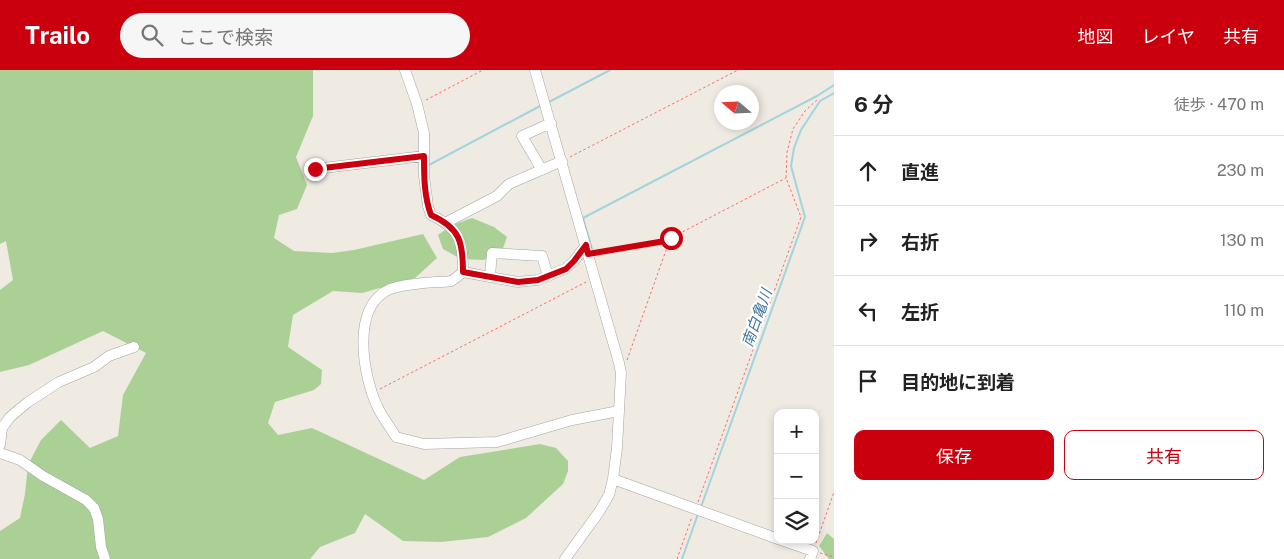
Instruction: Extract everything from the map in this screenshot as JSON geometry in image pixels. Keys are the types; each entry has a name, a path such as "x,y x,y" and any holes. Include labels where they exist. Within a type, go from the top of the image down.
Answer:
{"street":[{"path":"404,70 417,104 424,133 424,176 428,206 431,215 442,220 458,236 462,244 463,272"},
{"path":"536,70 620,368 619,411 613,480 609,495 565,559"},
{"path":"542,170 522,136 551,123"},
{"path":"315,169 424,156"},
{"path":"445,223 497,196 510,184 562,161"},
{"path":"587,249 566,269 538,280 518,282 463,272 450,281 401,286 383,293 371,307 364,325 362,338 372,394 378,408 396,437 424,444 497,442 572,420 619,411"},
{"path":"490,276 492,253 542,256 548,276"},
{"path":"0,445 2,428 10,417 28,402 59,382 94,367 109,356 134,347"},
{"path":"0,453 20,460 86,500 94,508 98,519 100,547 105,559"},
{"path":"613,480 774,538"},
{"path":"789,544 811,555"}],"path":[{"path":"417,104 483,70"},
{"path":"562,161 738,70"},
{"path":"677,559 801,216 786,178 787,152 793,129 805,111 818,99"},
{"path":"587,249 665,241 786,178"},
{"path":"620,368 626,363 671,238"},
{"path":"372,394 595,278"},
{"path":"834,492 811,555 834,558"}],"green space":[{"path":"0,70 313,70 313,116 296,157 307,185 297,209 279,215 274,238 294,251 332,253 354,250 423,234 437,258 415,278 362,293 333,291 293,315 288,347 322,370 321,384 314,390 275,402 268,423 278,435 312,428 424,480 460,457 540,444 556,448 568,461 568,471 563,484 526,518 488,537 441,542 403,541 365,514 355,533 320,547 310,559 0,559 0,531 20,518 28,465 41,440 61,420 90,448 118,436 123,395 146,353 103,331 29,365 0,372 0,290 13,280 6,241 0,244"},
{"path":"472,218 494,227 507,237 502,251 484,260 461,259 443,249 438,235 452,225"},
{"path":"827,533 834,539 834,559 829,559 819,546"}],"waterway":[{"path":"549,102 610,70"},
{"path":"592,249 583,218 817,96 834,85"},
{"name":"南白亀川","path":"701,507 805,217 791,166 794,148 801,130 820,101 834,93"},
{"path":"427,166 542,105"},
{"name":"南白亀川","path":"682,559 698,514"}],"route":[{"path":"315,169 424,156 424,176 431,215 442,220 458,236 462,244 463,272 518,282 538,280 566,269 586,245 588,254 665,241 671,238"}]}
